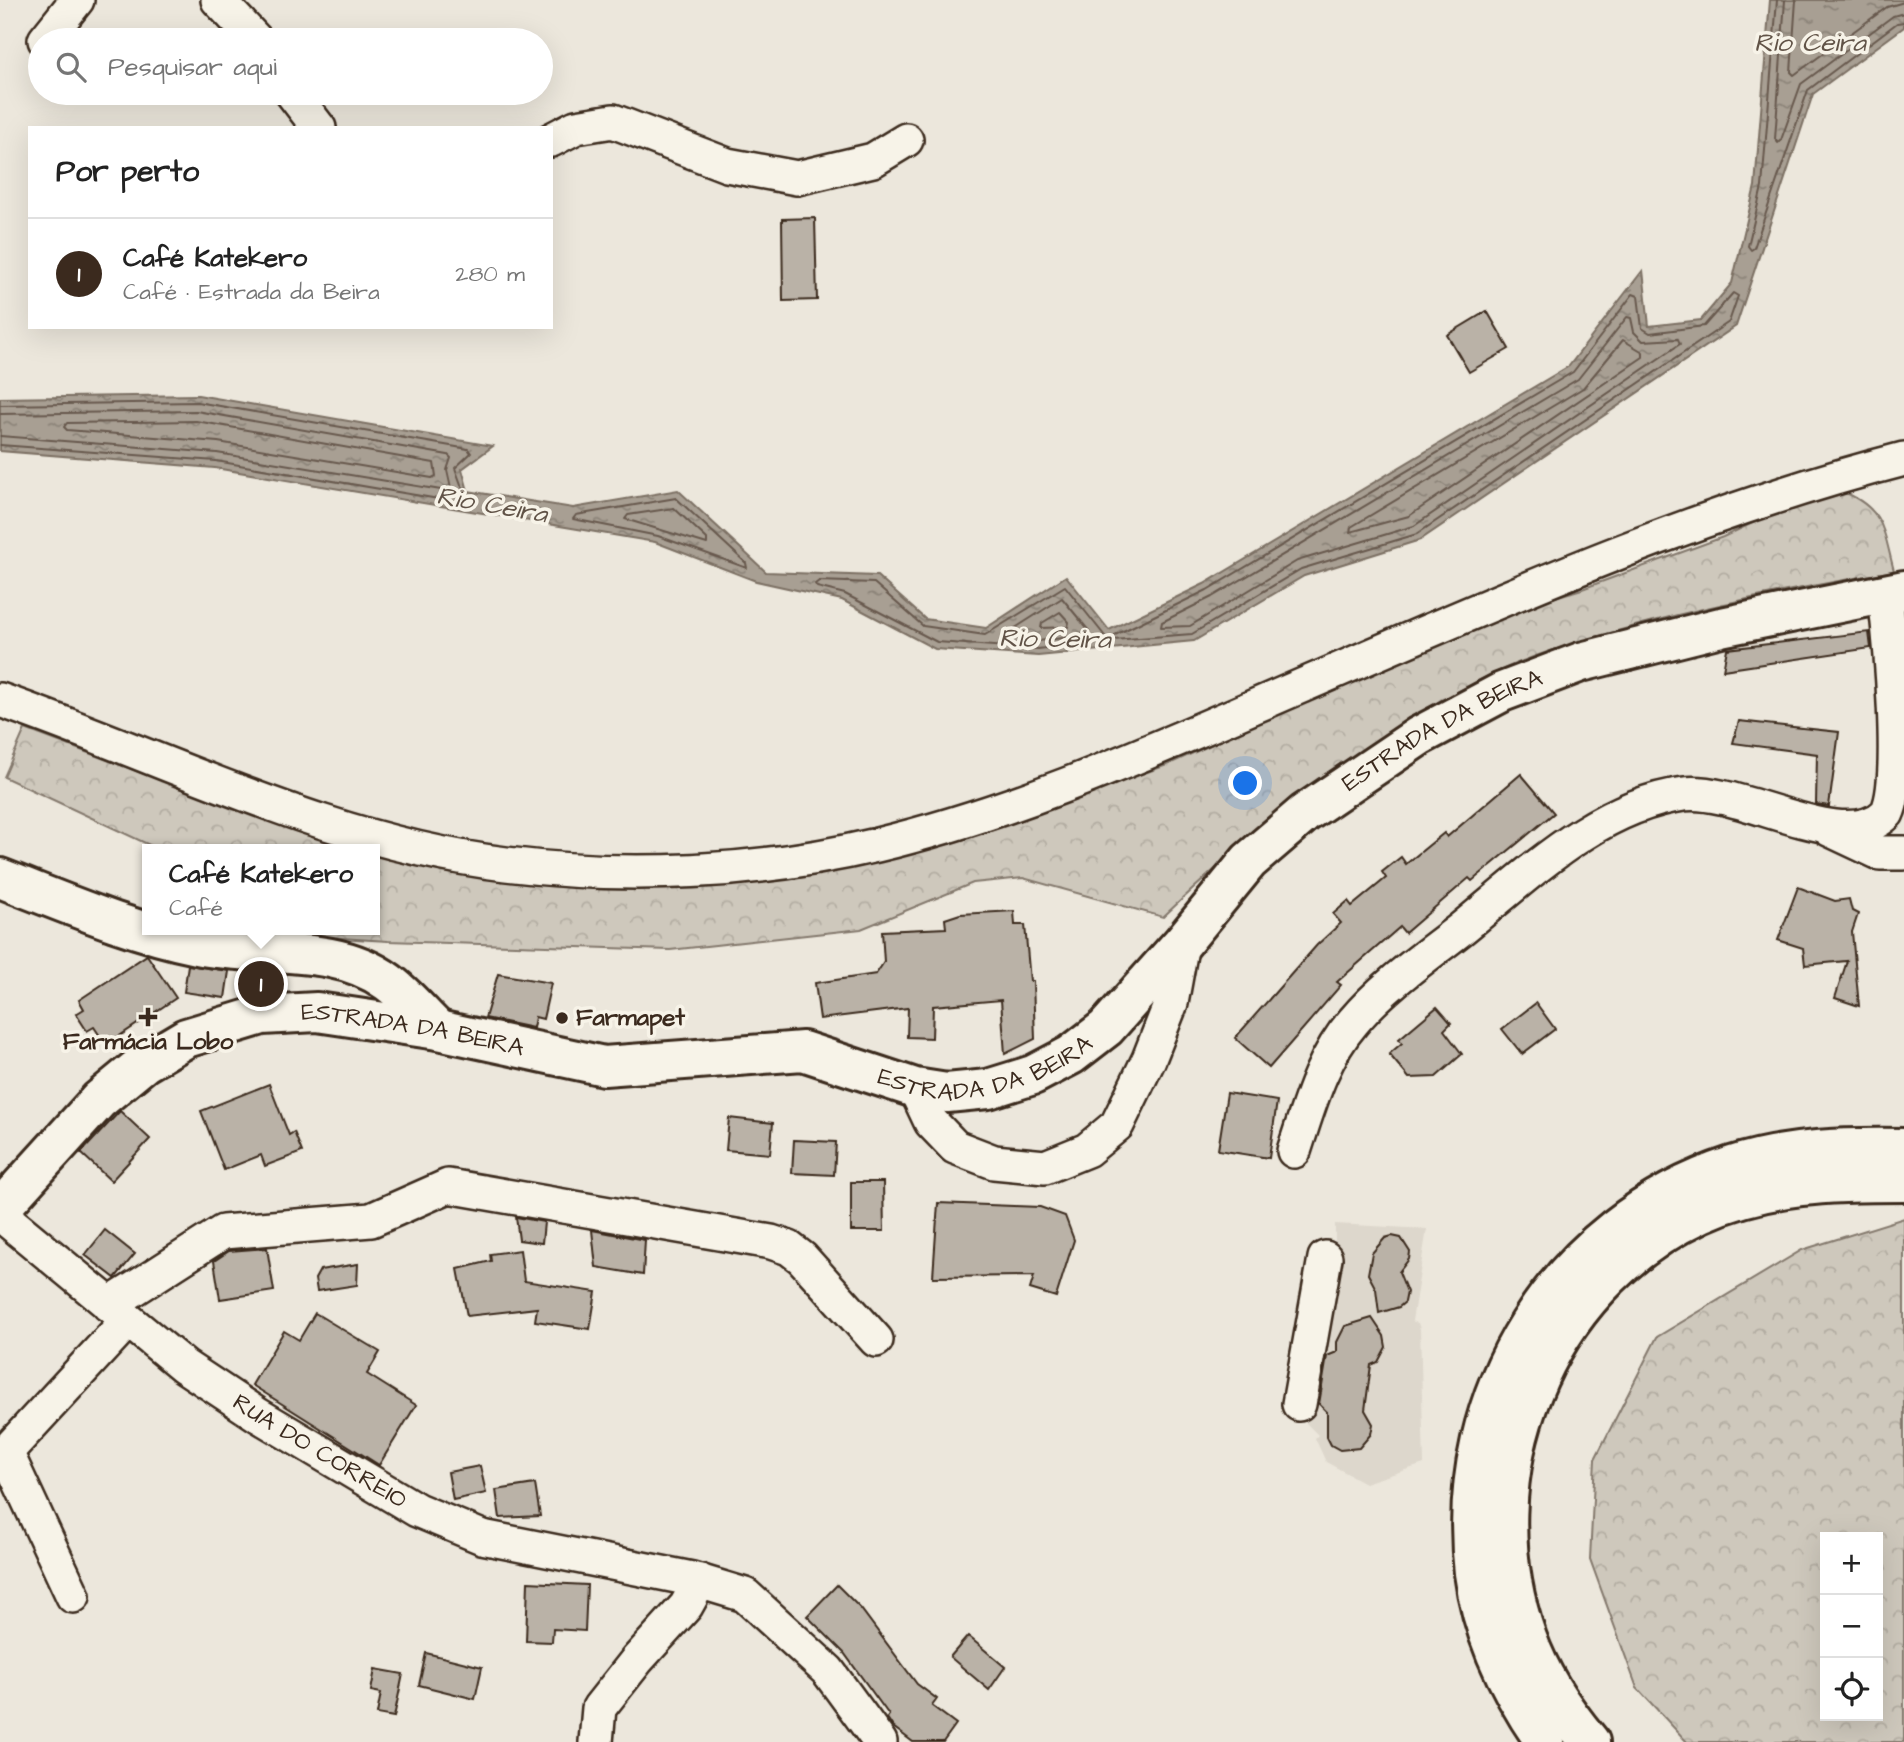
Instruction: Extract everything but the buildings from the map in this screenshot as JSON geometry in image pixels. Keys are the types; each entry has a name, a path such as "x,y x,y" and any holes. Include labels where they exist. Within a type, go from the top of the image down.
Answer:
{"main road":[{"name":"ESTRADA DA BEIRA","path":"0,1209 99,1100 144,1063 186,1038 262,1015 317,1012 349,1019 439,1030 604,1066 803,1051 915,1088 947,1093 988,1088 1033,1075 1071,1055 1106,1028 1182,943 1249,861 1305,813 1419,736 1502,692 1594,659 1721,626 1894,592"},
{"path":"6,882 142,932"},
{"path":"156,935 200,946 332,959 358,967 388,982 439,1030"},
{"path":"349,1019 373,1003 388,982"},
{"path":"1545,1742 1514,1694 1498,1660 1475,1576 1471,1532 1472,1490 1479,1448 1498,1390 1534,1316 1555,1284 1582,1254 1618,1224 1697,1180 1731,1166 1793,1152 1858,1147 1904,1148"},
{"path":"1590,1742 1555,1695 1528,1640 1510,1566 1506,1506 1509,1468 1528,1401 1542,1368 1596,1288 1644,1246 1702,1213 1758,1193 1789,1187 1828,1182 1904,1182"}],"street":[{"path":"54,28 77,0"},
{"path":"218,0 245,28"},
{"path":"301,105 317,126"},
{"path":"553,139 576,127 613,121 727,165 797,178 873,160 906,140"},
{"path":"0,700 294,813 426,851 504,864 588,870 679,869 779,862 876,845 1022,801 1169,743 1603,557 1752,502 1904,459"},
{"path":"1829,829 1874,823 1888,811 1898,790 1902,757 1894,592"},
{"path":"1294,1151 1319,1075 1351,1023 1382,992 1555,853 1594,827 1661,799 1705,793 1779,811 1829,829 1880,853 1904,853"},
{"path":"915,1088 932,1122 955,1147 994,1163 1045,1167 1087,1150 1117,1125 1150,1059 1171,1003 1182,943"},
{"path":"74,1596 6,1452 118,1312 223,1232 371,1220 448,1186 725,1233 780,1245 802,1258 876,1340"},
{"name":"RUA DO CORREIO","path":"0,1214 118,1312 192,1355 281,1428 417,1510 482,1537 696,1580 745,1595 828,1671 880,1742"},
{"path":"1299,1404 1325,1258"},
{"path":"596,1742 599,1708 636,1660 686,1606 696,1580"}],"shaded area":[{"path":"1335,1224 1427,1229 1412,1321 1418,1323 1420,1329 1424,1464 1365,1483 1326,1462 1315,1438 1318,1435 1290,1407 1335,1257"}],"green space":[{"path":"1844,492 1857,499 1868,506 1880,523 1894,571 1680,614 1568,645 1499,671 1407,721 1364,749 1241,846 1163,917 1023,878 973,883 861,929 670,950 388,941 292,935 380,935 380,851 443,868 942,845 1167,765 1494,615 1582,589 1723,537 1782,509"},
{"path":"25,729 213,800 358,844 147,844 4,777"},
{"path":"1904,1218 1904,1742 1687,1742 1637,1688 1590,1559 1595,1459 1657,1337 1802,1250"}],"water":[{"name":"Rio Ceira","path":"1770,0 1904,0 1904,27 1813,94 1736,326 1420,540 1304,576 1194,641 1038,656 935,649 842,600 756,581 655,542 215,468 0,451 0,398 198,395 493,446 462,469 468,491 573,508 678,490 766,572 877,576 925,619 986,628 1066,576 1109,630 1204,584 1569,366 1643,270 1649,326 1701,320 1732,283 1755,186"}],"place":[{"name":"Café Katekero","path":"261,984"},
{"name":"Farmácia Lobo","path":"148,1017"},
{"name":"Farmapet","path":"562,1018"}]}
